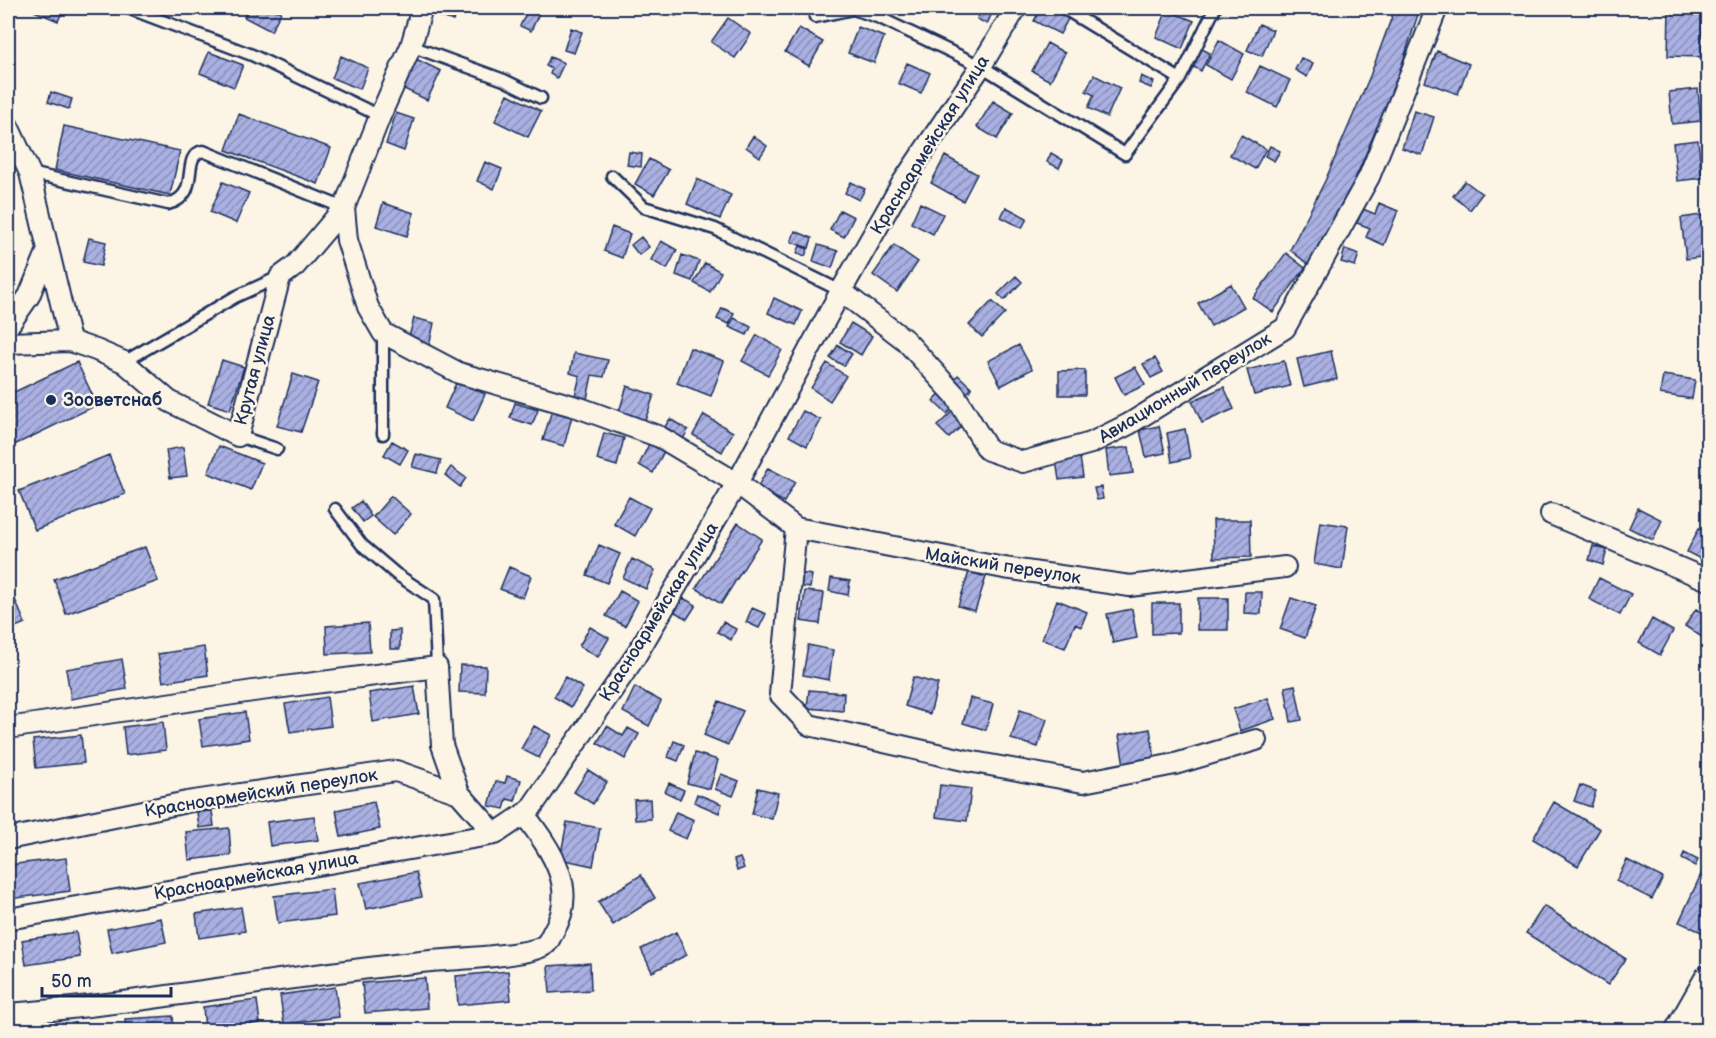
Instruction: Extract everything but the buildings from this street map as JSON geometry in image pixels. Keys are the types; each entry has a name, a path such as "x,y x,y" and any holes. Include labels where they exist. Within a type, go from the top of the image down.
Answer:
{"street":[{"path":"280,277 296,266 344,208 380,116 411,46 422,8"},
{"name":"Красноармейская улица","path":"8,919 495,834 529,811 635,657 737,483 903,182 981,66 1016,8"},
{"name":"Авиационный переулок","path":"841,291 905,340 955,396 988,450 1023,462 1091,443 1129,424 1285,328 1369,177 1437,8"},
{"path":"8,126 30,173 70,341"},
{"path":"344,208 347,240 368,308 383,333"},
{"path":"8,326 28,296 48,250"},
{"name":"Крутая улица","path":"8,343 70,341 96,350 124,362 169,401 238,436 280,277"},
{"name":"Майский переулок","path":"383,333 459,373 580,408 660,437 737,483 796,528 1004,568 1130,586 1285,567"},
{"path":"1551,514 1708,580"},
{"path":"796,528 780,694 808,725 968,761 1083,782 1175,764 1256,740"},
{"path":"8,728 253,691 436,667 442,745 459,793"},
{"name":"Красноармейский переулок","path":"8,839 187,802 396,771 459,793 495,834"},
{"path":"8,1014 159,998 401,964 522,953 546,945 561,920 565,897 560,873 548,847 524,814"},
{"path":"1679,1030 1708,979"}],"lane":[{"path":"128,8 252,55 380,116"},
{"path":"1063,8 1180,79"},
{"path":"815,17 853,9 880,18 981,66 1125,154 1180,79 1215,8"},
{"path":"411,46 504,80 542,98"},
{"path":"30,173 168,204 178,202 186,193 193,156 203,151 344,208"},
{"path":"612,176 644,207 715,229 841,291"},
{"path":"124,362 235,297 280,277"},
{"path":"383,333 383,434"},
{"path":"238,436 278,449"},
{"path":"335,509 362,545 396,574 434,599 436,667"}],"place":[{"name":"Зооветснаб","path":"51,400"}]}
